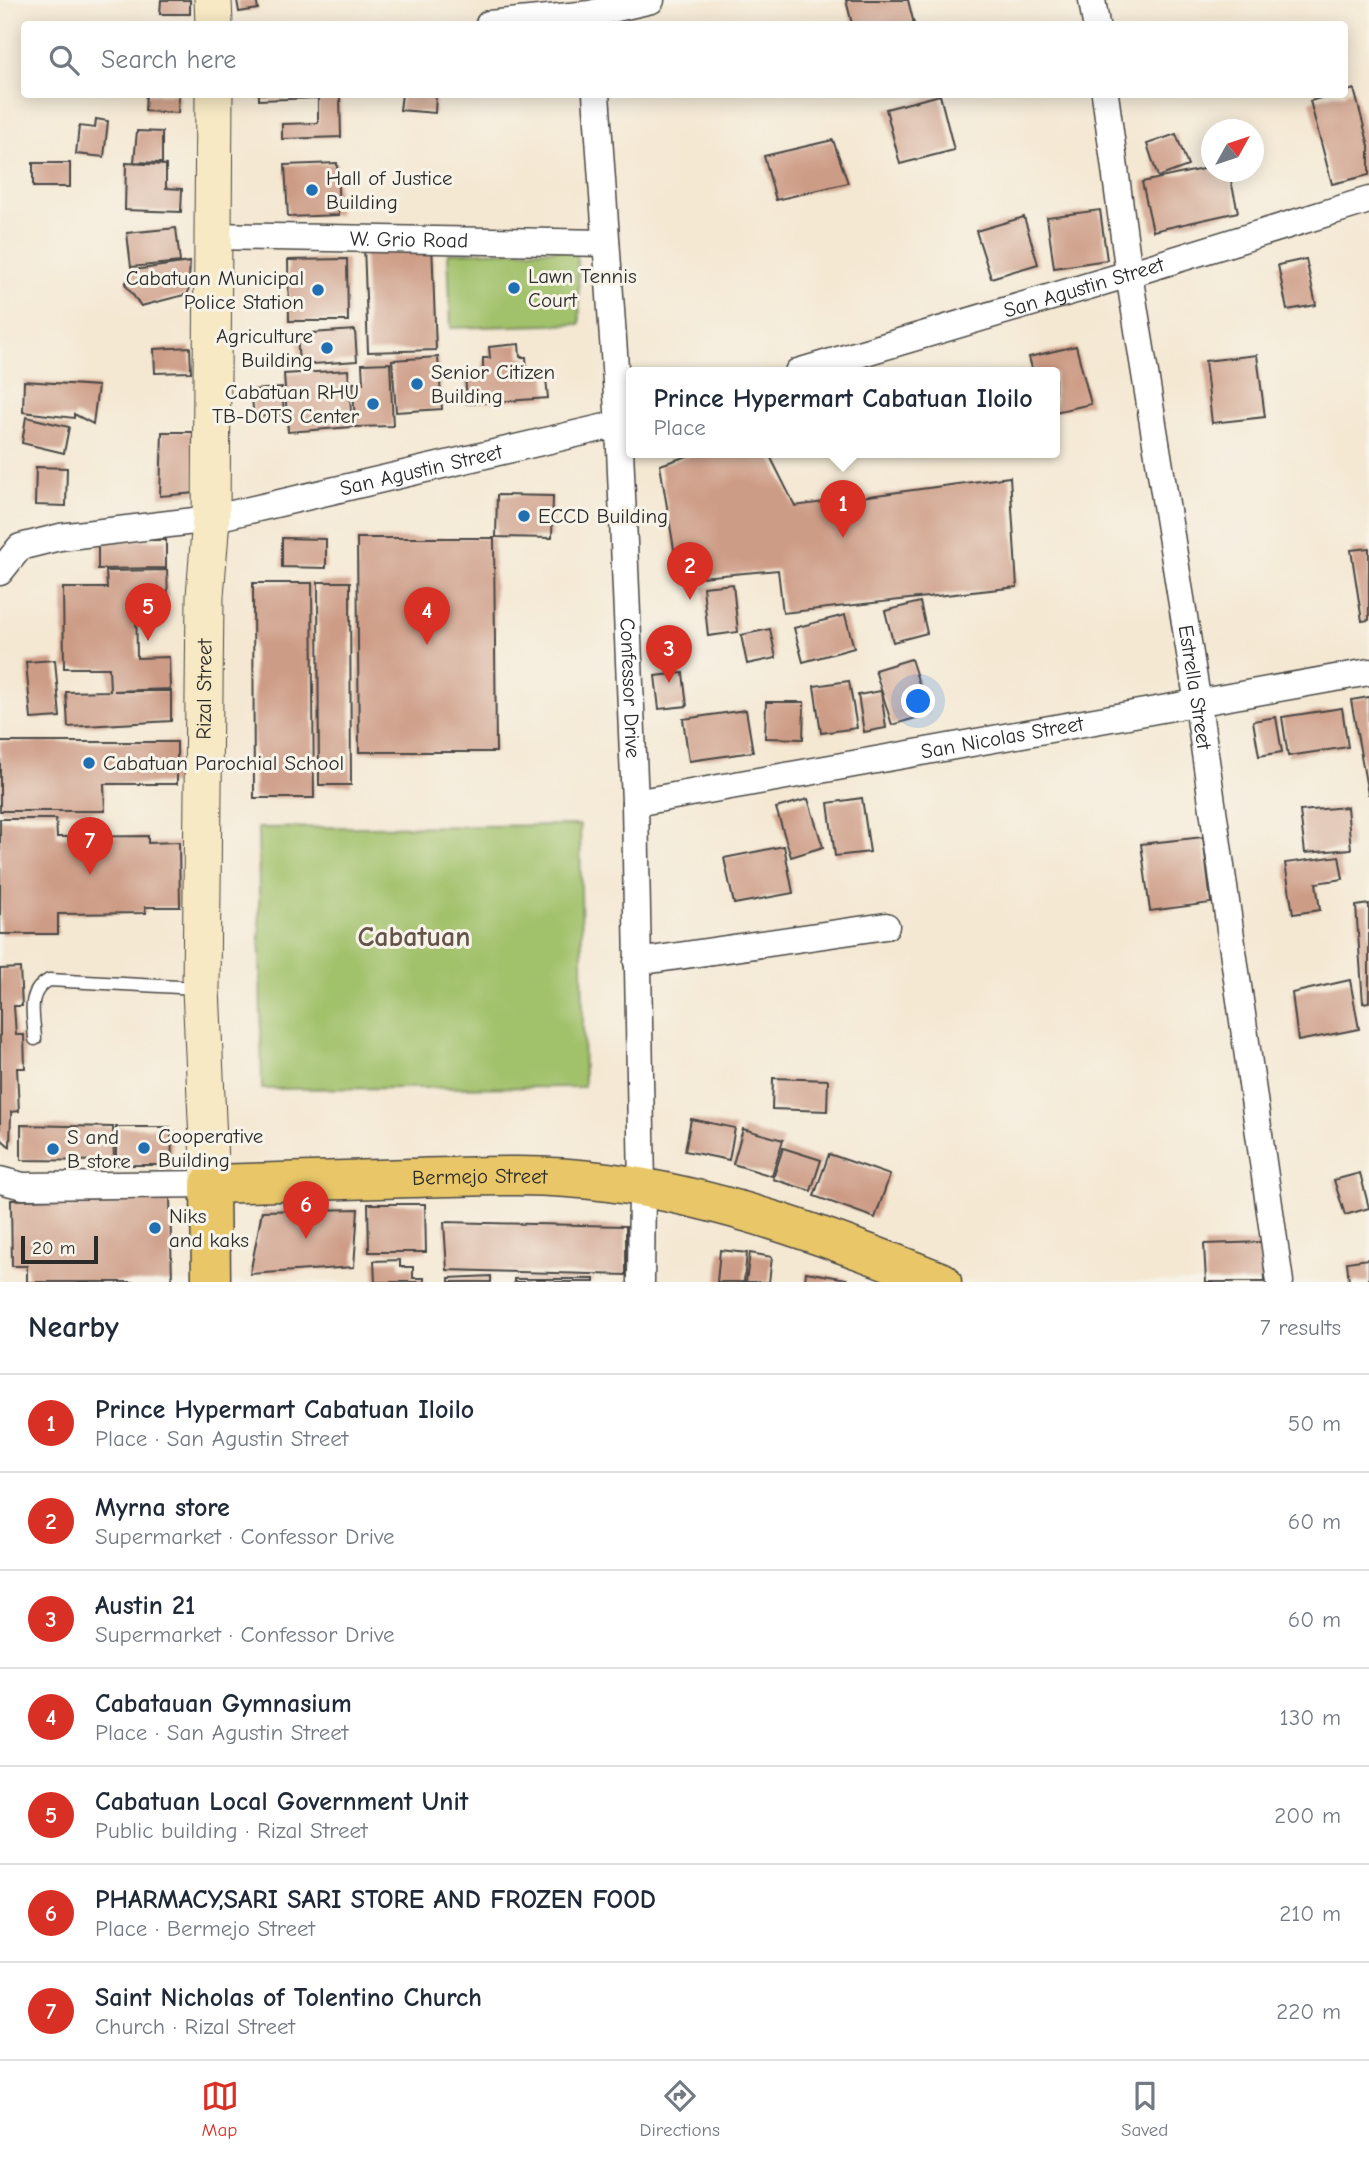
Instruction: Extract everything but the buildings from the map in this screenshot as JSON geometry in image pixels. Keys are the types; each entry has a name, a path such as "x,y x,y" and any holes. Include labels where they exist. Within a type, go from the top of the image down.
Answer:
{"main road":[{"path":"213,0 214,21"},
{"name":"Rizal Street","path":"211,1282 210,1184 201,989 205,596 211,519 214,98"},
{"name":"Bermejo Street","path":"210,1184 486,1175 555,1177 642,1187 741,1210 844,1244 942,1282"}],"street":[{"path":"517,21 590,13 651,0"},
{"path":"1092,0 1096,21"},
{"name":"Confessor Drive","path":"596,98 606,243 625,423 635,803 642,1187 641,1282"},
{"name":"Estrella Street","path":"1106,98 1129,274 1198,704 1280,1282"},
{"name":"San Agustin Street","path":"815,367 1369,200"},
{"name":"W. Grio Road","path":"213,236 606,243"},
{"name":"San Agustin Street","path":"0,572 20,547 47,540 211,519 625,423"},
{"name":"San Nicolas Street","path":"635,803 1369,673"},
{"path":"637,962 886,926"},
{"name":"Bermejo Street","path":"0,1180 23,1186 210,1184"}],"lane":[{"path":"35,1039 33,997 39,985 49,979 201,989"}],"green space":[{"name":"Lawn Tennis Court","path":"577,249 580,324 451,328 448,253"},
{"path":"580,825 584,1087 262,1089 258,828"}],"place":[{"name":"Hall of Justice Building","path":"312,190"},
{"name":"Lawn Tennis Court","path":"514,288"},
{"name":"Cabatuan Municipal Police Station","path":"318,290"},
{"name":"Agriculture Building","path":"327,348"},
{"name":"Senior Citizen Building","path":"417,384"},
{"name":"Cabatuan RHU TB-DOTS Center","path":"373,404"},
{"name":"ECCD Building","path":"524,516"},
{"name":"Prince Hypermart Cabatuan Iloilo","path":"843,538"},
{"name":"Myrna store","path":"690,600"},
{"name":"Cabatuan Local Government Unit","path":"148,641"},
{"name":"Cabatauan Gymnasium","path":"427,645"},
{"name":"Austin 21","path":"669,683"},
{"name":"Cabatuan Parochial School","path":"89,763"},
{"name":"Saint Nicholas of Tolentino Church","path":"90,875"},
{"name":"Cooperative Building","path":"144,1148"},
{"name":"S and B store","path":"53,1149"},
{"name":"Niks and kaks","path":"155,1228"},
{"name":"PHARMACY,SARI SARI STORE AND FROZEN FOOD","path":"306,1239"}],"district":[{"name":"Cabatuan","path":"414,936"}]}
